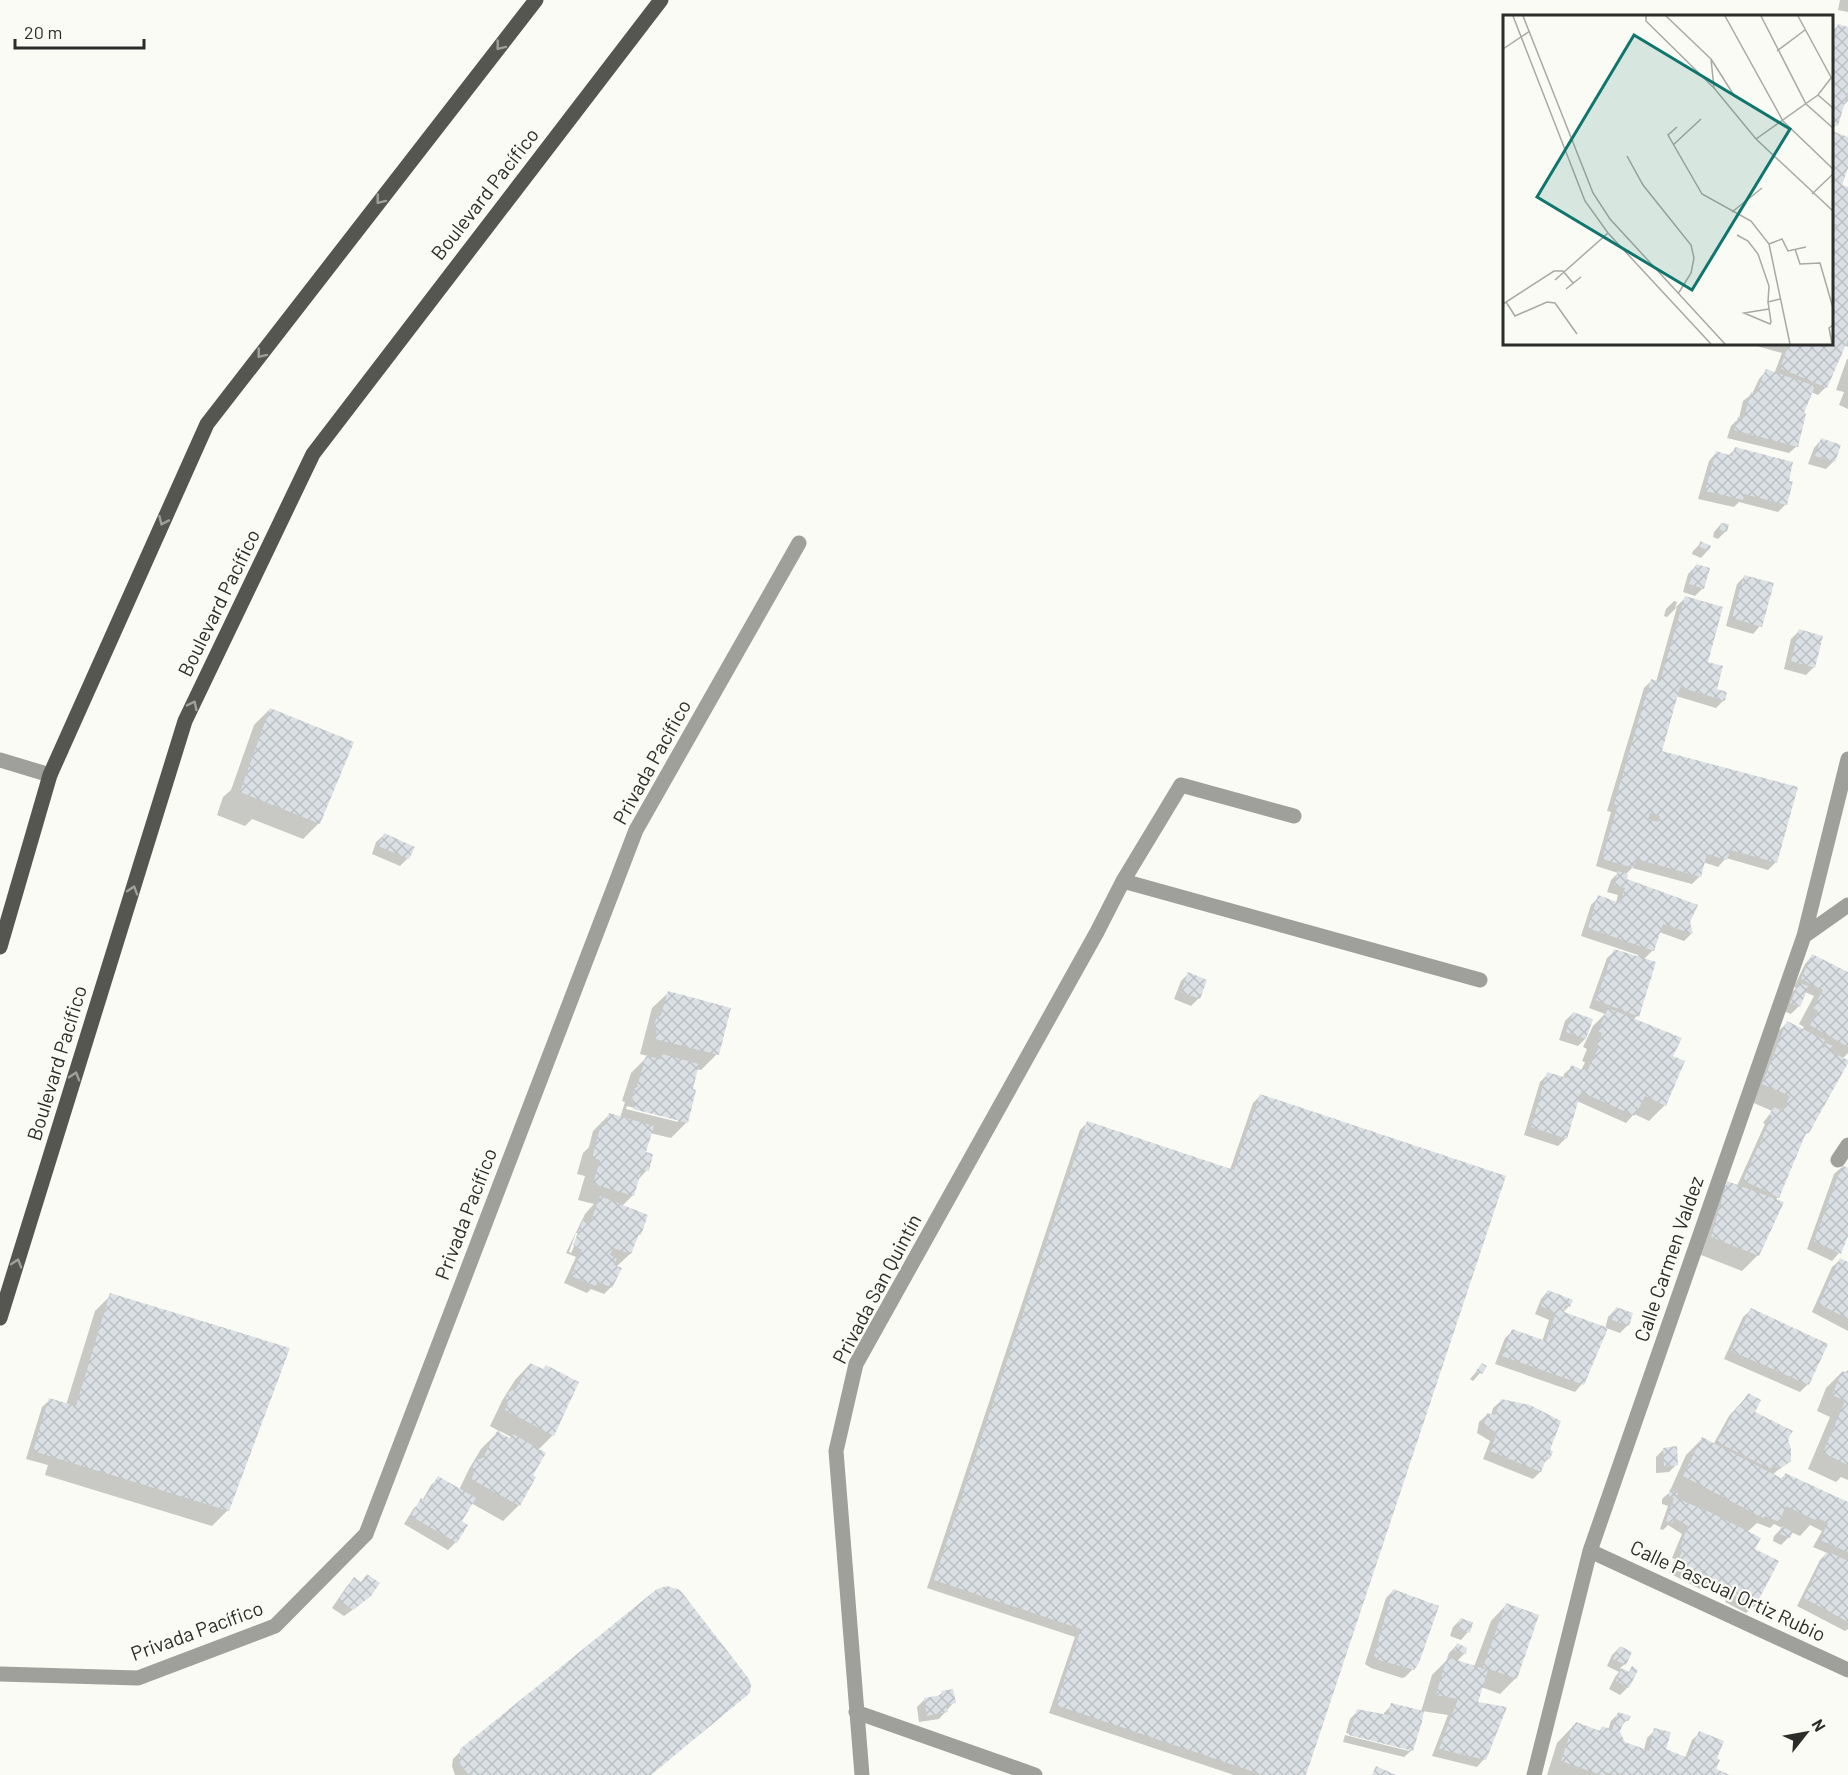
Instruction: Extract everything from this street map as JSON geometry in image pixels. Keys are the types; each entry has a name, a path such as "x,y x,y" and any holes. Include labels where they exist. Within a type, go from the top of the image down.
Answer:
{"main road":[{"path":"0,947 50,775 207,424 536,0"},
{"name":"Boulevard Pacífico","path":"0,1318 186,721 313,454 661,0"}],"street":[{"name":"Privada Pacífico","path":"0,1674 138,1678 265,1630 275,1626 366,1534 636,830 798,543"},
{"name":"Calle Carmen Valdez","path":"1534,1775 1590,1551 1804,936 1848,759"},
{"path":"0,760 50,775"},
{"name":"Privada San Quintín","path":"861,1775 836,1451 856,1364 1097,932 1123,881 1181,785 1294,816"},
{"path":"1123,881 1480,980"},
{"path":"1804,936 1848,905"},
{"path":"1838,1160 1848,1145"},
{"name":"Calle Pascual Ortiz Rubio","path":"1590,1551 1848,1670"},
{"path":"856,1712 1035,1775"}],"building":[{"path":"1838,24 1848,27 1848,92 1838,126 1833,124 1833,43"},
{"path":"1833,131 1848,137 1848,168 1842,185 1848,187 1848,340 1827,388 1780,368 1789,345 1833,345 1833,236 1838,225 1833,223"},
{"path":"1766,369 1815,386 1804,413 1806,414 1798,447 1734,430 1738,417 1744,418 1751,392 1756,394"},
{"path":"1821,438 1841,445 1835,462 1815,456"},
{"path":"1735,447 1793,462 1789,481 1793,481 1787,505 1744,494 1743,500 1705,491 1716,451 1732,456"},
{"path":"1721,523 1729,524 1727,532 1720,530"},
{"path":"1700,541 1711,546 1709,551 1699,547"},
{"path":"1696,564 1710,568 1704,589 1689,584"},
{"path":"1744,575 1774,583 1762,627 1732,618"},
{"path":"1685,596 1723,607 1708,662 1723,666 1717,689 1727,692 1725,701 1680,687 1662,751 1798,787 1777,863 1731,850 1727,860 1707,854 1701,877 1636,859 1634,868 1602,859 1618,805 1614,804 1651,679 1660,682","holes":["1650,813 1660,816 1658,822 1648,819"]},
{"path":"1799,629 1823,636 1815,668 1791,661"},
{"path":"270,708 354,742 320,824 240,792"},
{"path":"384,833 415,847 409,859 378,846"},
{"path":"1618,871 1628,874 1627,879 1698,905 1690,922 1693,934 1663,924 1654,951 1588,928 1598,895 1620,903 1625,888 1614,885"},
{"path":"1614,949 1656,962 1639,1017 1596,1000"},
{"path":"1812,954 1848,972 1848,1047 1810,1025 1818,1011 1813,1008 1823,990 1801,979"},
{"path":"1188,972 1207,980 1200,999 1181,992"},
{"path":"1799,983 1809,986 1800,1007 1790,1003"},
{"path":"668,991 731,1008 719,1055 655,1039 657,1032 654,1026 656,1019 661,1015"},
{"path":"1608,1008 1682,1038 1673,1056 1685,1061 1666,1106 1645,1096 1635,1116 1581,1092 1567,1139 1531,1127 1547,1072 1567,1078 1571,1065 1588,1070 1599,1047 1596,1046 1602,1033 1598,1031"},
{"path":"1573,1012 1593,1019 1586,1039 1566,1032"},
{"path":"1787,1021 1825,1040 1822,1047 1824,1048 1826,1043 1833,1046 1830,1051 1848,1060 1848,1063 1809,1133 1806,1133 1779,1198 1743,1180 1772,1116 1769,1115 1774,1107 1783,1111 1790,1096 1762,1084"},
{"path":"662,1054 699,1064 693,1089 696,1090 688,1123 633,1109 635,1104 632,1097 634,1089 639,1086 637,1086 646,1056 661,1059"},
{"path":"1260,1094 1506,1176 1306,1775 1263,1775 1056,1705 1081,1629 934,1580 1087,1121 1234,1170"},
{"path":"609,1113 654,1126 646,1152 653,1154 649,1171 642,1169 634,1196 593,1184 600,1160 592,1158 601,1124 605,1126"},
{"path":"1842,1165 1848,1168 1848,1236 1841,1254 1814,1241"},
{"path":"1727,1181 1784,1202 1759,1256 1711,1237"},
{"path":"600,1196 648,1215 631,1254 613,1248 610,1255 617,1259 614,1265 622,1268 612,1288 597,1281 596,1286 571,1276 582,1250 573,1245 583,1220 590,1223"},
{"path":"1840,1258 1848,1262 1848,1319 1819,1304"},
{"path":"1548,1290 1573,1300 1570,1307 1565,1305 1564,1312 1608,1328 1584,1385 1502,1356 1512,1329 1546,1341 1556,1313 1541,1306"},
{"path":"110,1293 290,1348 229,1511 33,1451 49,1398 76,1406"},
{"path":"1616,1307 1633,1313 1629,1326 1612,1320"},
{"path":"1751,1308 1828,1344 1809,1385 1731,1351"},
{"path":"530,1363 543,1369 546,1365 579,1382 554,1436 505,1410 508,1405 506,1398 510,1391 516,1389"},
{"path":"1482,1363 1487,1366 1482,1374 1476,1371"},
{"path":"1842,1371 1848,1373 1848,1465 1823,1453 1845,1401 1832,1395"},
{"path":"1748,1393 1761,1400 1755,1412 1793,1431 1788,1439 1791,1461 1780,1469 1773,1465 1770,1469 1717,1442 1737,1407 1741,1405"},
{"path":"1501,1399 1530,1405 1561,1421 1550,1450 1553,1451 1550,1459 1547,1457 1541,1472 1490,1451 1497,1433 1484,1425 1487,1413 1495,1415"},
{"path":"497,1431 511,1439 513,1434 546,1453 533,1475 536,1477 520,1506 471,1479 474,1474 472,1468 476,1460 483,1458"},
{"path":"1702,1437 1783,1479 1785,1473 1848,1502 1848,1552 1820,1540 1828,1523 1818,1518 1817,1521 1786,1506 1779,1522 1765,1516 1763,1518 1683,1476"},
{"path":"1677,1446 1678,1465 1664,1467 1663,1448"},
{"path":"438,1476 476,1498 462,1521 468,1525 457,1543 411,1516 421,1498 424,1500"},
{"path":"1669,1490 1678,1493 1676,1498 1761,1538 1755,1549 1779,1561 1755,1607 1732,1594 1725,1589 1726,1587 1710,1579 1709,1582 1676,1566 1688,1526 1675,1518 1672,1523 1666,1521 1674,1498 1669,1496"},
{"path":"1781,1526 1793,1532 1790,1538 1780,1534"},
{"path":"1827,1551 1848,1561 1848,1622 1804,1598"},
{"path":"367,1574 380,1583 371,1596 353,1610 339,1600 354,1577 361,1582"},
{"path":"667,1586 680,1590 749,1679 750,1693 651,1775 469,1775 461,1765 460,1749 657,1589"},
{"path":"1393,1589 1439,1606 1419,1663 1414,1670 1379,1660 1374,1656"},
{"path":"1506,1603 1539,1615 1517,1679 1483,1667"},
{"path":"1460,1618 1473,1622 1470,1633 1457,1628"},
{"path":"1457,1643 1467,1648 1466,1654 1454,1650"},
{"path":"1620,1646 1632,1652 1626,1665 1613,1659"},
{"path":"1447,1657 1488,1670 1478,1702 1507,1707 1486,1760 1439,1749 1458,1699 1436,1695"},
{"path":"1632,1666 1638,1670 1629,1688 1616,1681 1622,1668 1629,1672"},
{"path":"953,1689 956,1703 946,1705 948,1712 927,1716 924,1698 942,1695 941,1691"},
{"path":"1391,1703 1424,1711 1413,1751 1349,1735 1357,1709 1388,1715"},
{"path":"1618,1712 1631,1716 1628,1721 1624,1720 1620,1732 1625,1742 1649,1751 1654,1728 1671,1732 1666,1749 1688,1758 1699,1731 1724,1741 1717,1758 1720,1760 1716,1769 1730,1775 1624,1775 1618,1773 1615,1775 1606,1772 1605,1775 1601,1775 1561,1761 1576,1722 1600,1731 1602,1726 1612,1730"},
{"path":"1376,1766 1396,1775 1372,1775"}]}
